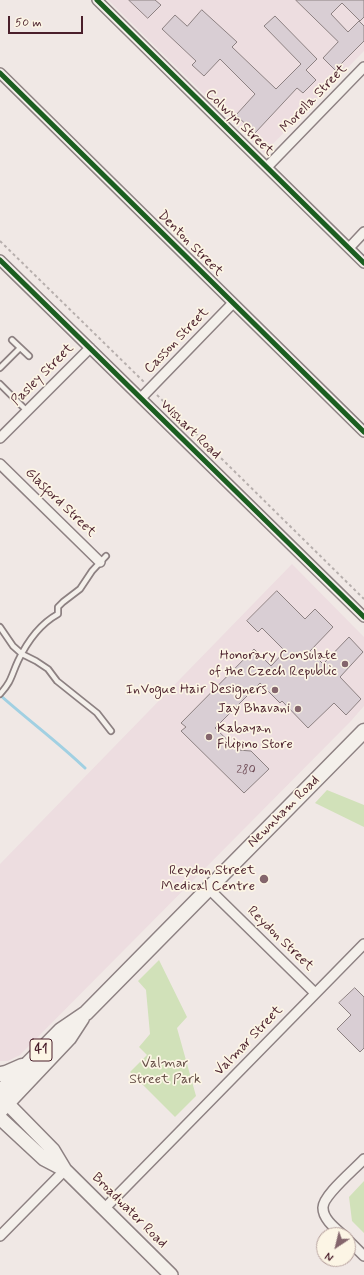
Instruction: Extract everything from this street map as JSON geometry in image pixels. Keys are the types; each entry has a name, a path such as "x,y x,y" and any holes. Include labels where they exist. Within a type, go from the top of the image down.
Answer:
{"main road":[{"name":"Newnham Road","path":"2,1101 69,1038 86,1013 364,731"},
{"name":"Newnham Road","path":"2,1101 26,1065 61,1030 86,1013"},
{"path":"0,1074 26,1065"},
{"name":"Broadwater Road","path":"2,1101 53,1150 65,1170 171,1275"},
{"name":"Broadwater Road","path":"0,1118 44,1159 65,1170"}],"street":[{"name":"Colwyn Street","path":"97,0 364,263"},
{"name":"Morella Street","path":"267,167 364,68"},
{"name":"Denton Street","path":"0,73 364,432"},
{"path":"349,248 364,232"},
{"name":"Wishart Road","path":"0,260 364,617"},
{"name":"Casson Street","path":"141,398 233,303"},
{"name":"Pasley Street","path":"0,438 90,348"},
{"name":"Glasford Street","path":"0,464 103,559"},
{"name":"Reydon Street","path":"208,888 316,993"},
{"name":"Valmar Street","path":"104,1209 364,944"},
{"path":"335,1227 326,1217 323,1209 323,1203 328,1195 364,1160"},
{"path":"0,1236 65,1170"},
{"path":"356,1248 364,1256"}],"lane":[{"path":"12,340 29,356"},
{"path":"0,368 20,348"},
{"path":"0,384 27,411"},
{"path":"0,694 11,680 30,639 58,614 58,607 80,588 103,559"},
{"path":"0,627 13,646 22,654 48,669 57,681 97,713 111,731"}],"path":[{"path":"0,241 144,382"},
{"path":"156,394 364,599"}],"shaded area":[{"path":"108,0 364,0 364,51 264,153"},
{"path":"292,564 364,637 364,706 351,721 20,1055 8,1061 0,1061 0,864"}],"green space":[{"path":"327,790 364,805 364,827 315,803"},
{"name":"Valmar Street Park","path":"159,960 187,1017 177,1028 196,1096 175,1117 130,1072 147,1055 139,1047 150,1034 146,990 138,981"},
{"path":"364,1181 364,1233 352,1221 349,1197"}],"building":[{"path":"129,0 155,0 161,5 148,18"},
{"path":"296,0 364,0 364,17 360,21 342,3 331,14 348,32 359,21 364,26 364,41 335,70 323,58 338,42"},
{"path":"202,10 237,42 232,47 276,89 301,64 264,26 275,16 317,59 306,70 316,80 303,93 297,88 255,133 236,115 255,94 220,59 204,76 192,65 196,61 162,29 175,15 187,26"},
{"path":"277,591 305,619 315,609 333,627 310,651 323,664 349,637 363,652 340,677 361,699 346,715 334,703 308,728 282,701 280,703 260,683 215,728 238,750 251,751 269,769 244,793 181,731 186,727 181,723 254,649 271,666 285,651 262,628 258,632 247,621"},
{"path":"355,988 364,997 364,1048 360,1052 337,1029 351,1015 339,1003"}],"waterway":[{"path":"0,695 85,768"}],"cycle path":[{"path":"97,0 364,263"},
{"path":"0,73 364,432"},
{"path":"0,260 364,617"}],"place":[{"name":"Honorary Consulate of the Czech Republic","path":"345,664"},
{"name":"InVogue Hair Designers","path":"275,690"},
{"name":"Jay Bhavani","path":"298,709"},
{"name":"Kabayan Filipino Store","path":"209,737"},
{"name":"Reydon Street Medical Centre","path":"264,879"}]}
